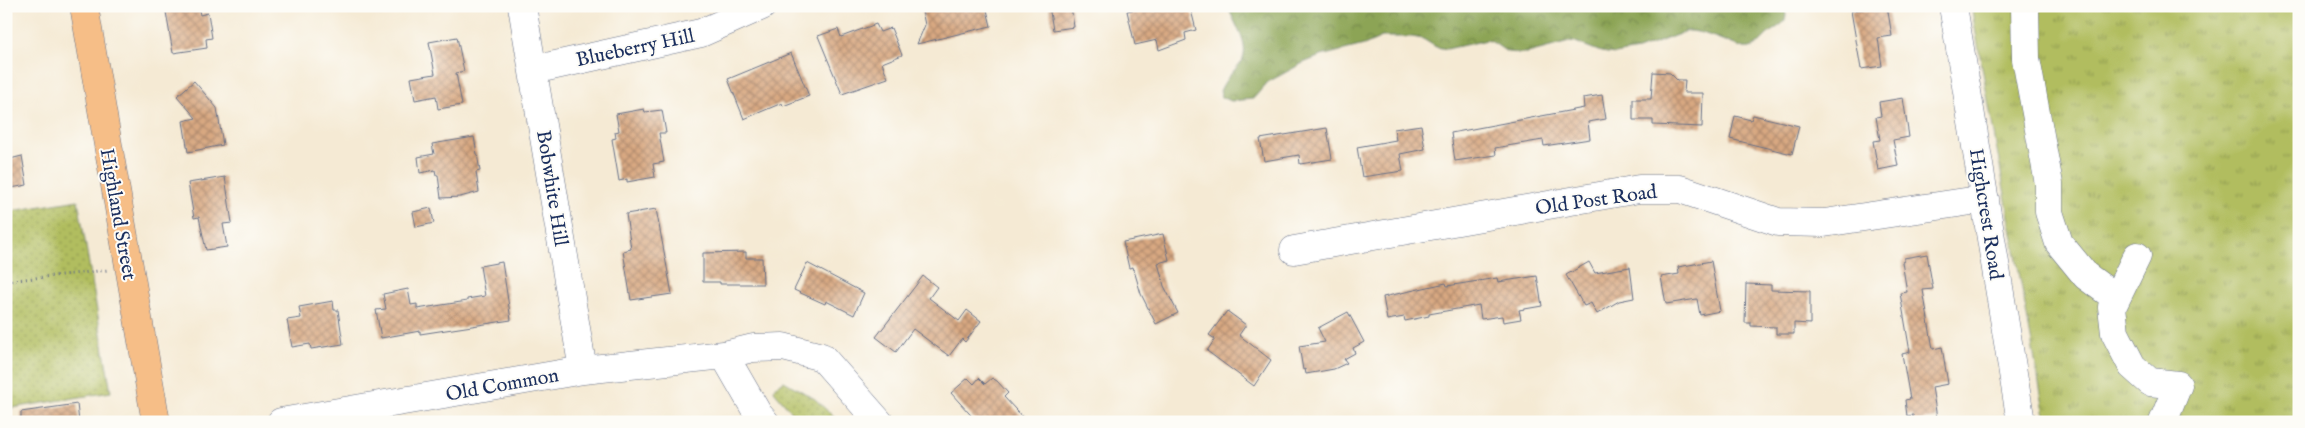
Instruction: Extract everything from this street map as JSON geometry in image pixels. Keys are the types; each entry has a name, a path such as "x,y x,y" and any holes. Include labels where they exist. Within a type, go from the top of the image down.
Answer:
{"main road":[{"name":"Highland Street","path":"84,6 156,422"}],"street":[{"name":"Bobwhite Hill","path":"522,6 582,370"},
{"name":"Blueberry Hill","path":"533,70 701,33 762,6"},
{"name":"Highcrest Road","path":"1953,6 2021,422"},
{"path":"2025,6 2026,59 2049,184 2049,212 2059,243 2086,276 2116,298"},
{"name":"Old Post Road","path":"1294,250 1639,189 1680,189 1778,222 1824,223 1985,198"},
{"path":"2137,256 2112,307 2115,333 2132,366 2150,382 2178,385 2163,422"},
{"name":"Old Common","path":"280,422 582,370 724,355 753,348 783,347 822,357 879,422"},
{"path":"724,355 758,414 765,422"}],"path":[{"path":"6,281 128,268"}],"green space":[{"path":"1228,6 1784,6 1786,15 1785,21 1750,48 1704,34 1687,31 1638,50 1615,54 1601,52 1573,41 1528,53 1518,53 1507,52 1487,40 1447,49 1436,47 1423,39 1382,37 1364,45 1321,56 1303,63 1268,82 1253,99 1231,101 1222,97 1220,91 1241,62 1244,56 1244,49 1243,42"},
{"path":"1971,6 2299,6 2299,422 2046,422"},
{"path":"78,200 111,392 6,409 6,212"},
{"path":"784,381 815,399 839,422 800,422 774,391 775,386"}],"building":[{"path":"165,6 198,6 200,15 208,13 212,38 206,39 207,48 173,53"},
{"path":"921,6 986,6 991,26 917,44 925,25"},
{"path":"1049,6 1071,6 1074,27 1053,30"},
{"path":"1149,6 1150,12 1175,6 1190,6 1196,30 1185,33 1186,40 1159,50 1157,40 1135,45 1127,11"},
{"path":"1887,6 1892,36 1878,38 1882,66 1861,69 1851,11"},
{"path":"876,24 880,32 891,28 902,55 882,63 888,78 842,94 818,36 838,29 841,37"},
{"path":"457,37 464,71 456,73 462,105 438,109 436,96 415,100 411,78 435,74 429,42"},
{"path":"791,53 809,96 783,106 782,103 744,119 728,79"},
{"path":"1653,72 1670,73 1677,80 1685,80 1684,93 1703,93 1702,127 1653,125 1653,120 1633,120 1633,99 1651,99"},
{"path":"194,81 217,108 223,145 188,152 183,121 196,118 177,96"},
{"path":"1602,95 1606,119 1588,122 1590,139 1544,146 1543,140 1495,148 1496,155 1455,161 1451,133 1584,108 1583,98"},
{"path":"1903,98 1909,137 1893,140 1898,166 1878,170 1873,141 1880,140 1876,117 1881,116 1879,102"},
{"path":"644,109 645,112 662,110 666,133 659,133 664,162 653,164 655,177 627,182 627,179 619,181 612,139 616,138 615,132 619,131 616,114"},
{"path":"1753,115 1799,126 1792,154 1730,139 1735,116 1751,120"},
{"path":"1421,125 1425,149 1400,154 1403,171 1362,177 1357,147 1396,140 1394,129"},
{"path":"1327,128 1332,159 1300,164 1299,155 1264,161 1260,139"},
{"path":"474,137 480,171 476,172 479,192 460,197 441,198 438,175 436,175 435,170 420,173 418,157 434,154 432,144"},
{"path":"22,156 27,185 6,189 6,160"},
{"path":"225,177 232,223 223,224 227,247 206,250 199,217 194,218 188,183"},
{"path":"431,208 434,223 416,227 413,212"},
{"path":"656,209 672,294 631,300 623,251 631,249 626,214"},
{"path":"1163,234 1169,260 1158,263 1164,286 1178,313 1156,324 1141,294 1133,267 1129,268 1123,242"},
{"path":"746,252 746,258 762,258 763,284 703,282 703,253"},
{"path":"1927,254 1933,289 1923,290 1933,349 1942,347 1948,384 1932,387 1937,418 1913,421 1913,415 1907,416 1905,400 1910,399 1902,354 1910,352 1900,293 1907,292 1902,262 1904,258"},
{"path":"1711,261 1720,311 1700,315 1697,299 1666,304 1661,277 1679,274 1678,267"},
{"path":"502,262 511,320 420,334 420,331 381,338 376,310 386,309 383,294 408,289 411,305 417,304 417,309 467,301 467,299 485,296 480,266"},
{"path":"1589,262 1595,273 1630,267 1634,298 1619,301 1597,314 1591,303 1584,306 1566,275"},
{"path":"807,263 864,293 854,315 826,301 825,304 794,290"},
{"path":"923,276 937,287 929,298 959,321 967,310 981,321 965,342 962,339 949,356 913,329 896,352 876,337"},
{"path":"1537,276 1542,306 1519,310 1521,319 1503,322 1502,316 1481,319 1479,305 1429,314 1429,316 1405,321 1404,317 1387,320 1383,297 1446,283 1447,286 1497,278 1498,282"},
{"path":"1746,284 1771,285 1771,290 1810,291 1810,324 1794,323 1794,334 1776,334 1776,327 1751,326 1751,323 1745,323"},
{"path":"333,301 334,310 338,310 343,344 311,349 310,344 292,347 287,320 301,318 299,307"},
{"path":"1227,311 1246,325 1239,335 1271,360 1254,386 1207,351 1215,339 1209,335"},
{"path":"1348,312 1364,342 1353,348 1355,353 1344,359 1347,363 1334,369 1306,374 1305,369 1303,370 1299,346 1325,342 1318,328"},
{"path":"968,378 974,384 979,378 985,384 992,378 997,381 1008,393 1004,397 1027,422 977,422 951,393"},
{"path":"77,404 79,422 21,422 21,412"}]}
